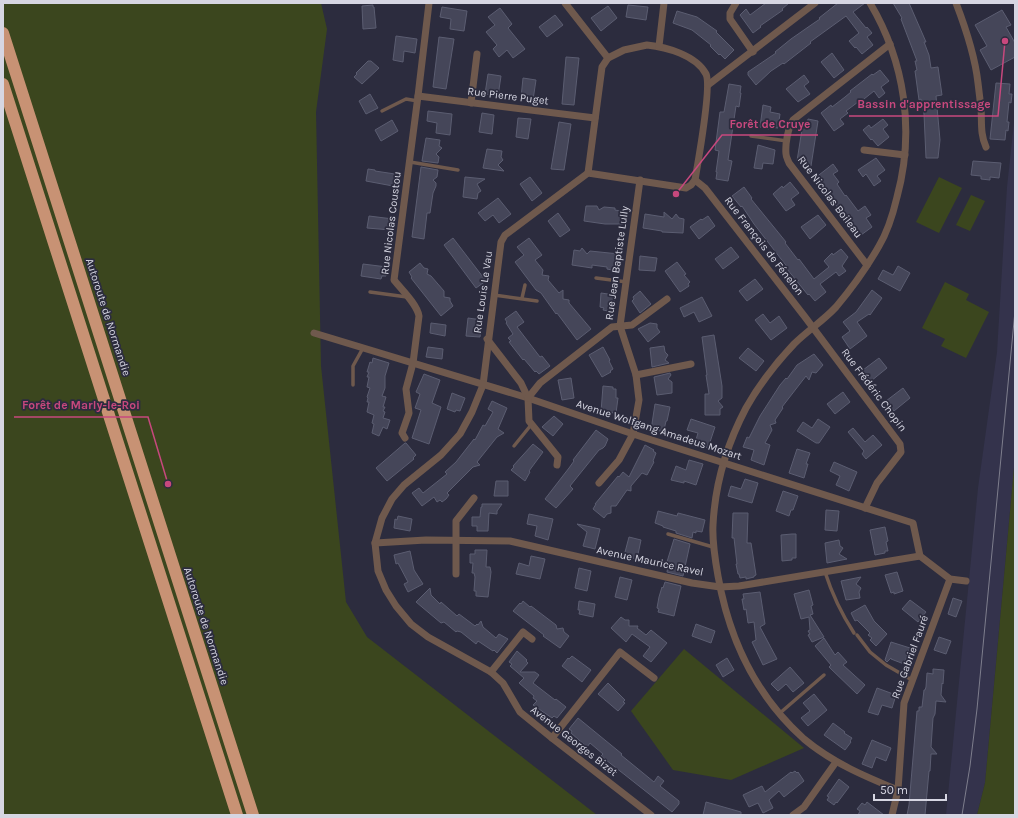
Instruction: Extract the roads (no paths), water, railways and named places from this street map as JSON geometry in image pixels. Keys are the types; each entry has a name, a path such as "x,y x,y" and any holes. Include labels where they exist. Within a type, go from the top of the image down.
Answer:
{"highway":[{"name":"Autoroute de Normandie","path":"3,33 253,815"},
{"path":"3,84 237,815"}],"street":[{"name":"Rue Nicolas Coustou","path":"405,438 402,433 409,413 406,389 413,363 419,316 408,297 394,280 429,3"},
{"path":"565,3 608,58"},
{"path":"659,46 664,3"},
{"path":"736,3 731,8 730,19 753,52"},
{"path":"708,85 815,3"},
{"path":"870,3 877,14 890,44 902,82 906,113 906,143 903,176 893,213 880,244 867,265 835,308 794,344 758,388 746,410 732,439 718,482 713,526 713,547 720,587 735,640 749,672 769,701 805,739 836,762 856,773 898,790"},
{"path":"956,3 965,26 973,55 980,101 982,138 986,147"},
{"name":"Rue Nicolas Boileau","path":"867,265 789,163 786,155 787,141 793,120 890,44"},
{"path":"639,46 659,46 678,52 696,62 706,73 708,85 695,180 686,188 588,172 602,67 608,58 624,50 639,46"},
{"path":"470,103 478,54"},
{"name":"Rue Pierre Puget","path":"418,99 470,103 595,118"},
{"path":"864,150 905,155"},
{"name":"Rue Louis Le Vau","path":"482,385 501,242 505,235 588,172"},
{"name":"Rue Jean Baptiste Lully","path":"528,398 540,383 612,327 620,326 640,180"},
{"name":"Rue François de Fénelon","path":"695,180 705,188 813,328"},
{"path":"599,483 619,460 633,434 639,400 636,375 620,326 632,324 667,300"},
{"name":"Rue Frédéric Chopin","path":"813,328 900,444 901,452 877,483 865,508"},
{"name":"Avenue Wolfgang Amadeus Mozart","path":"314,333 528,398 633,434 913,523 920,556"},
{"path":"488,339 521,383 528,398 528,418 531,425 558,457 557,465"},
{"path":"636,375 691,364"},
{"name":"Avenue Georges Bizet","path":"482,385 472,412 460,434 441,454 404,485 392,499 382,518 375,543 378,571 386,590 396,606 411,624 428,637 491,672 503,683 520,712 651,815"},
{"path":"456,574 456,520 474,498"},
{"name":"Avenue Maurice Ravel","path":"375,543 426,540 510,541 692,583 720,587 739,586 920,556"},
{"path":"920,556 950,579 966,581"},
{"name":"Rue Gabriel Fauré","path":"892,815 898,790 904,703 950,579"},
{"path":"491,672 523,632 532,639"},
{"path":"552,738 620,652 654,678"},
{"path":"793,815 804,807 836,762"}],"lane":[{"path":"382,111 406,99 418,99"},
{"path":"751,136 787,141"},
{"path":"410,162 458,170"},
{"path":"596,278 627,282"},
{"path":"522,298 525,285"},
{"path":"370,292 408,297"},
{"path":"494,296 522,298 536,301"},
{"path":"353,385 354,366 363,348"},
{"path":"514,446 531,425"},
{"path":"668,534 713,547"},
{"path":"825,572 830,589 842,614 855,634 870,652 886,665 912,680"},
{"path":"780,714 824,674"}],"tram line":[{"path":"962,815 977,709 1015,311"}],"place":[{"name":"Bassin d'apprentissage","path":"1005,41"},
{"name":"Forêt de Cruye","path":"676,194"},
{"name":"Forêt de Marly-le-Roi","path":"168,484"}]}
